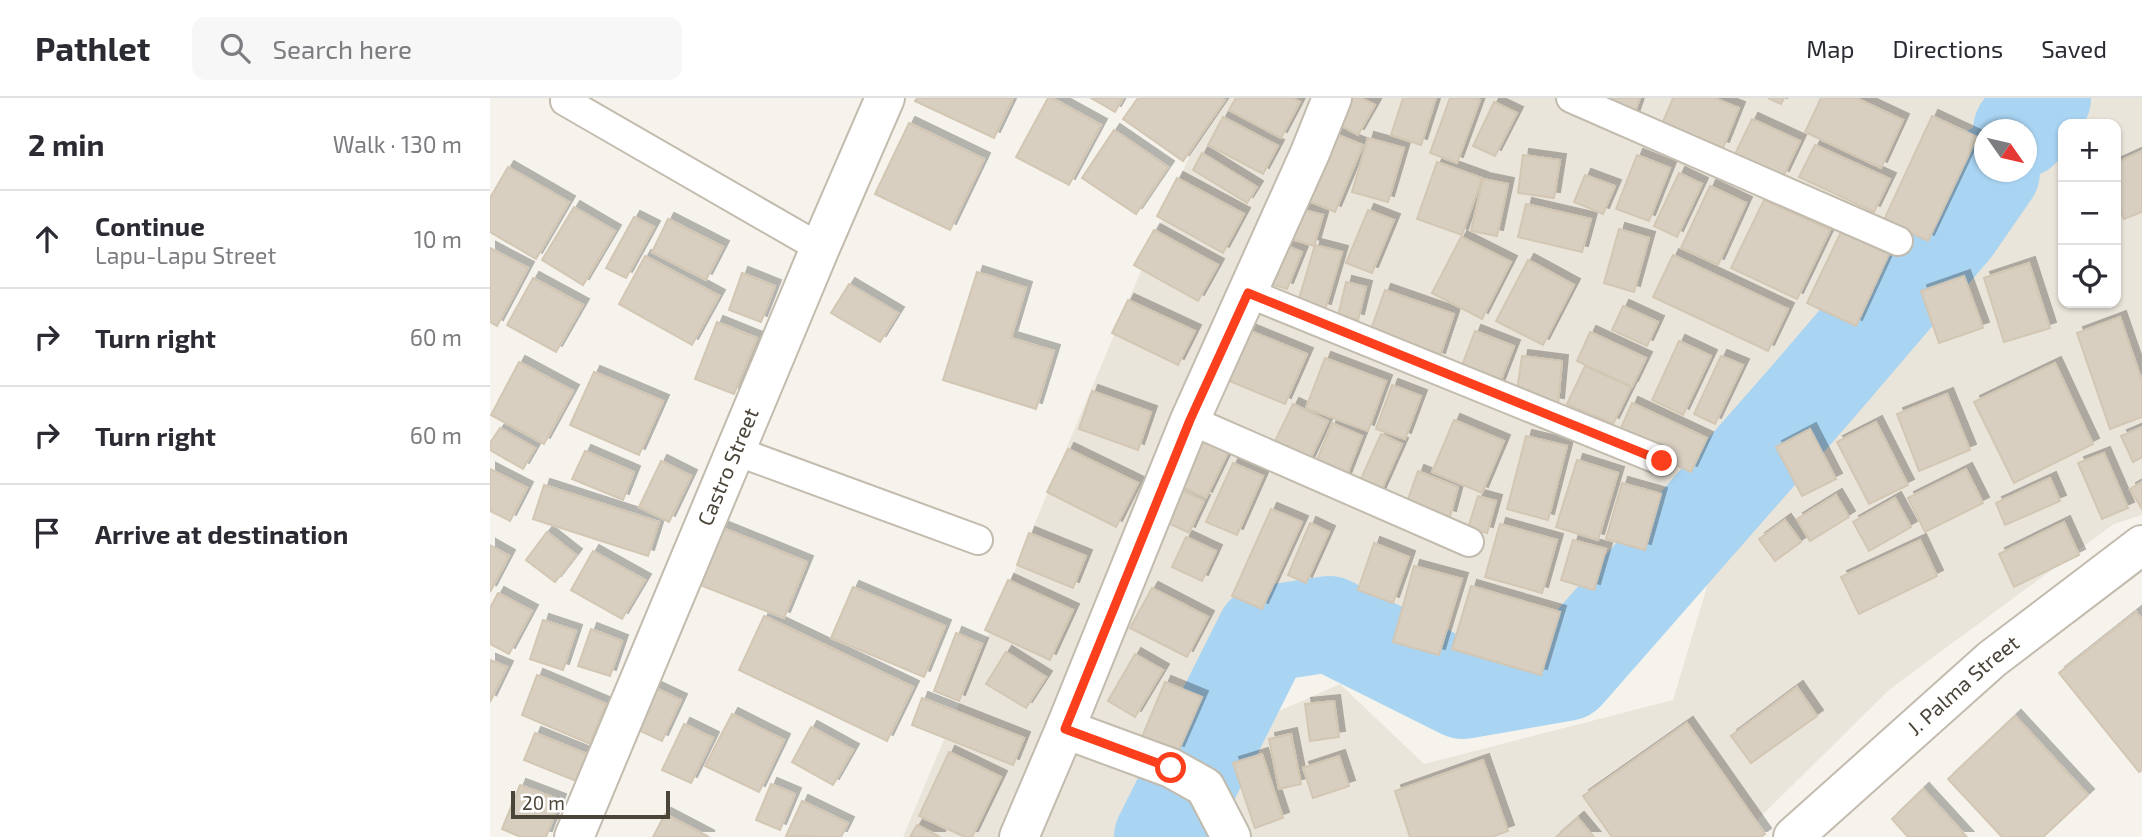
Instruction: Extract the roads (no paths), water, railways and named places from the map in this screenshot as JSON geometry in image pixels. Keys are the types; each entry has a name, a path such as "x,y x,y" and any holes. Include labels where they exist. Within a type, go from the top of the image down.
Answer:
{"street":[{"name":"Castro Street","path":"574,837 885,98"},
{"path":"1018,837 1065,729 1190,420 1332,98"},
{"name":"J. Palma Street","path":"1793,837 1992,659 2142,545"},
{"path":"1065,729 1171,768 1205,787 1231,837"}],"lane":[{"path":"1571,98 1898,241"},
{"path":"565,101 820,248"},
{"path":"1248,293 1662,461"},
{"path":"1190,420 1469,542"},
{"path":"736,451 978,540"}],"waterway":[{"path":"2029,119 2043,98"},
{"path":"1162,837 1264,634 1329,624 1463,691 1566,673 1954,227 1985,182"}]}
